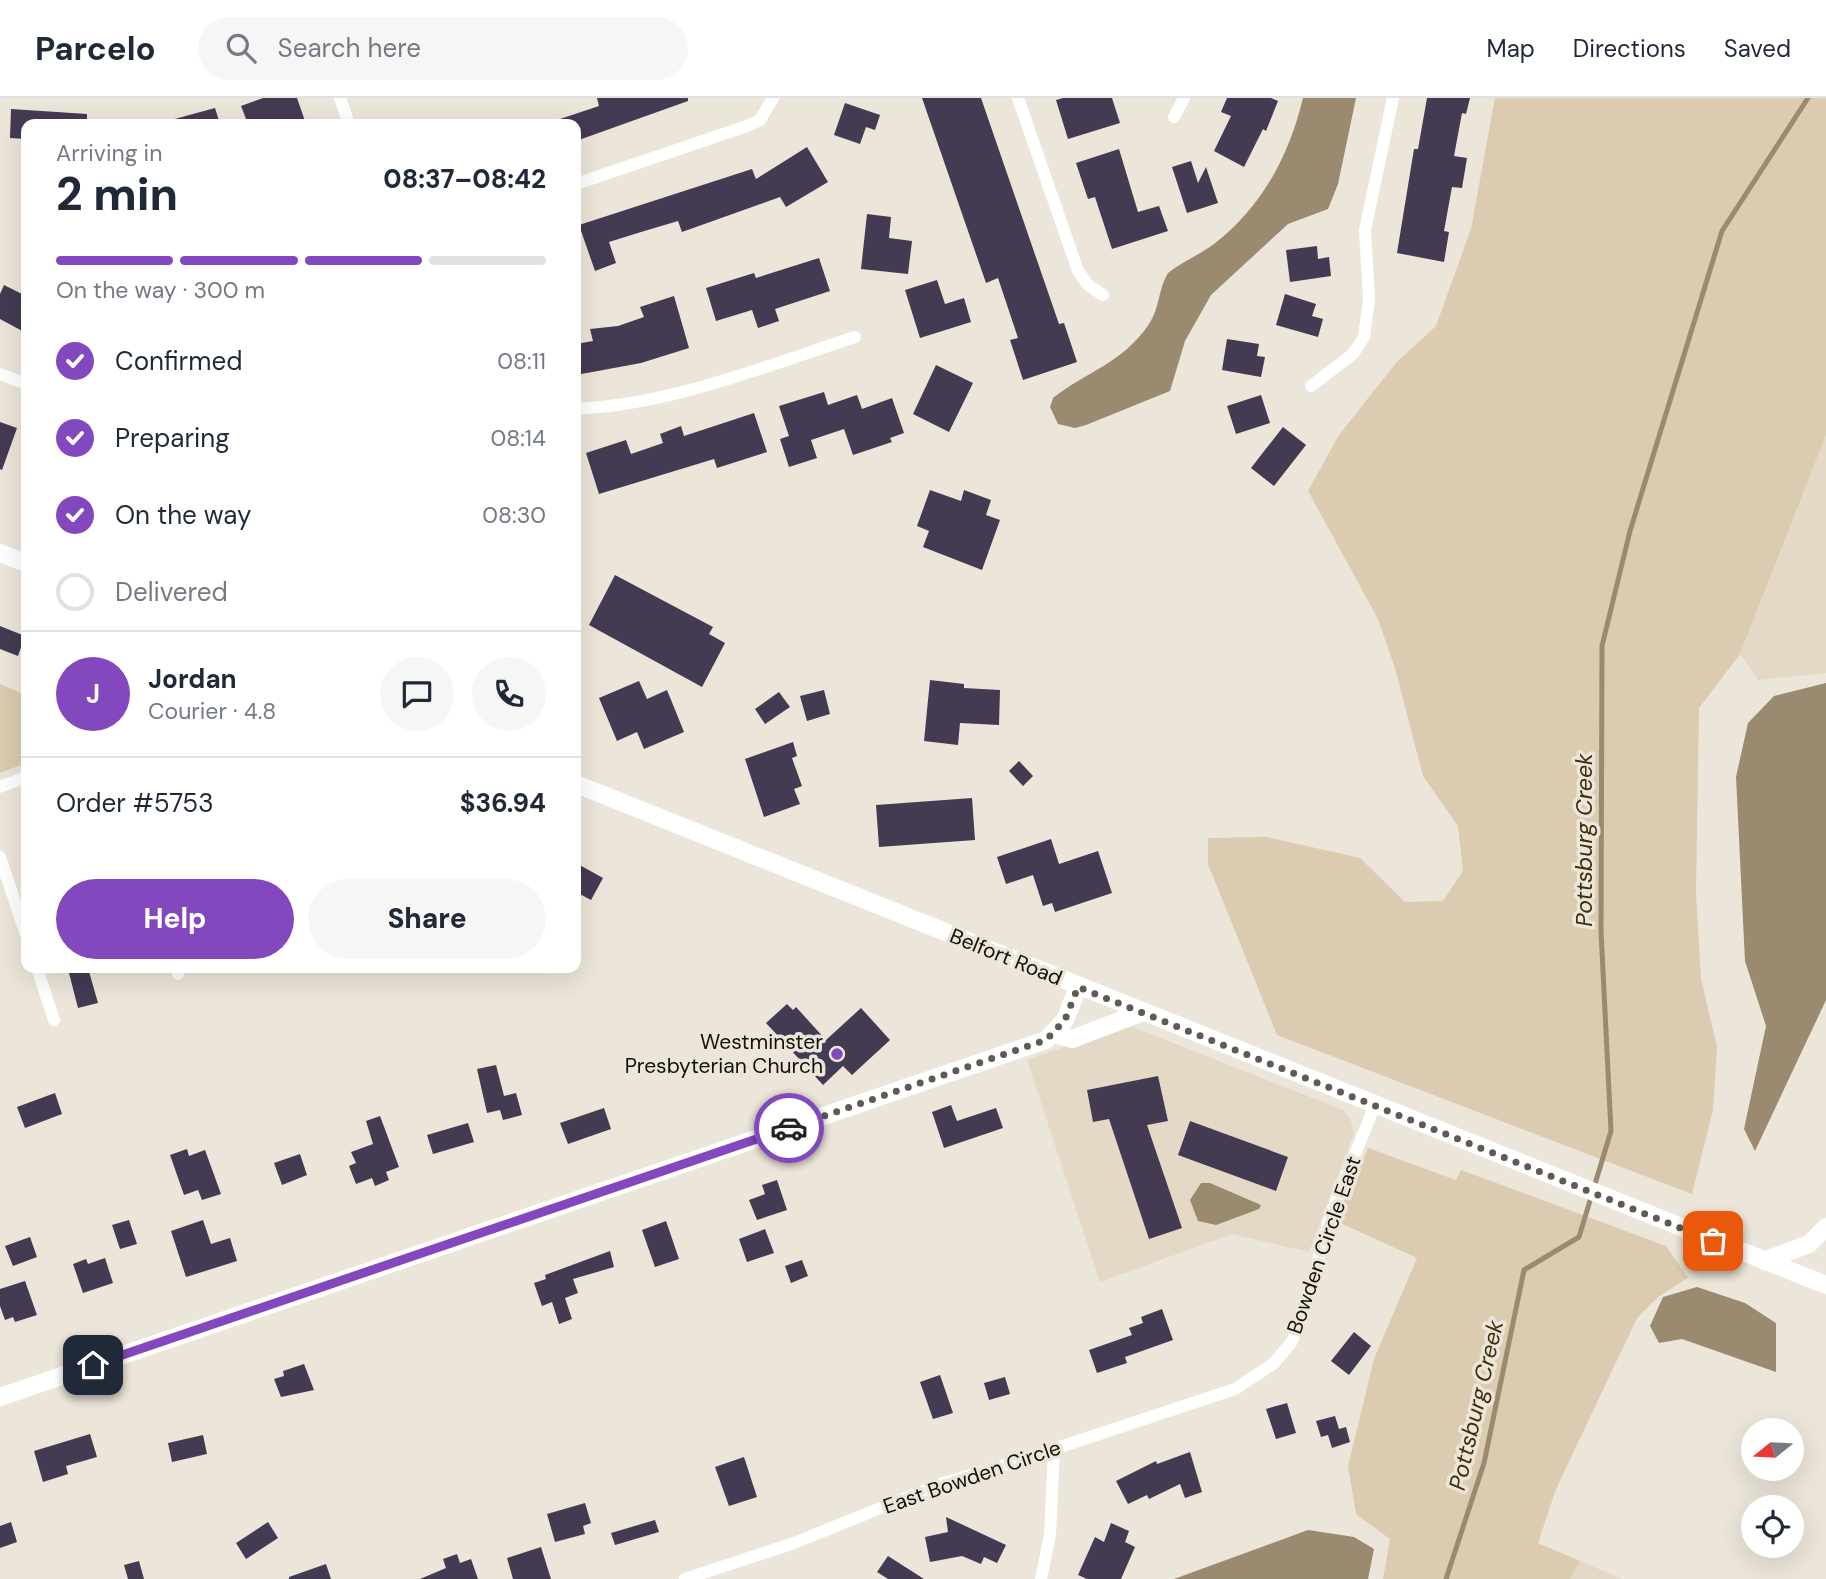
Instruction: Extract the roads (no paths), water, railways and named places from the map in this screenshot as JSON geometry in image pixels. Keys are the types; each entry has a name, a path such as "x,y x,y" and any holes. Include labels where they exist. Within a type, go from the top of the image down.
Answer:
{"main road":[{"path":"0,553 21,561"},
{"name":"Belfort Road","path":"581,786 1826,1285"},
{"path":"0,1397 1046,1040 1065,1020 1078,987"},
{"path":"1054,1034 1072,1039 1143,1012"},
{"path":"1764,1261 1809,1244 1826,1227"}],"street":[{"path":"340,98 347,119"},
{"path":"581,182 747,127 760,120 773,98"},
{"path":"1018,98 1078,271 1088,285 1103,295"},
{"path":"1174,117 1184,98"},
{"path":"1311,386 1353,354 1364,337 1368,299 1365,230 1393,98"},
{"path":"581,410 613,408 655,400 855,337"},
{"path":"0,373 21,382"},
{"path":"0,787 21,779"},
{"path":"0,857 21,921"},
{"path":"39,973 54,1020"},
{"name":"Bowden Circle East","path":"1258,1375 1291,1343 1300,1324 1332,1211 1375,1105"},
{"name":"East Bowden Circle","path":"685,1579 794,1543 940,1484 1054,1450 1235,1389 1258,1375"},
{"path":"1041,1579 1049,1535 1054,1450"}],"waterway":[{"name":"Pottsburg Creek","path":"1446,1579 1484,1463 1524,1270 1579,1237 1611,1131 1601,931 1602,646 1630,531 1722,231 1808,98"}],"place":[{"name":"Westminster Presbyterian Church","path":"837,1054"}]}
